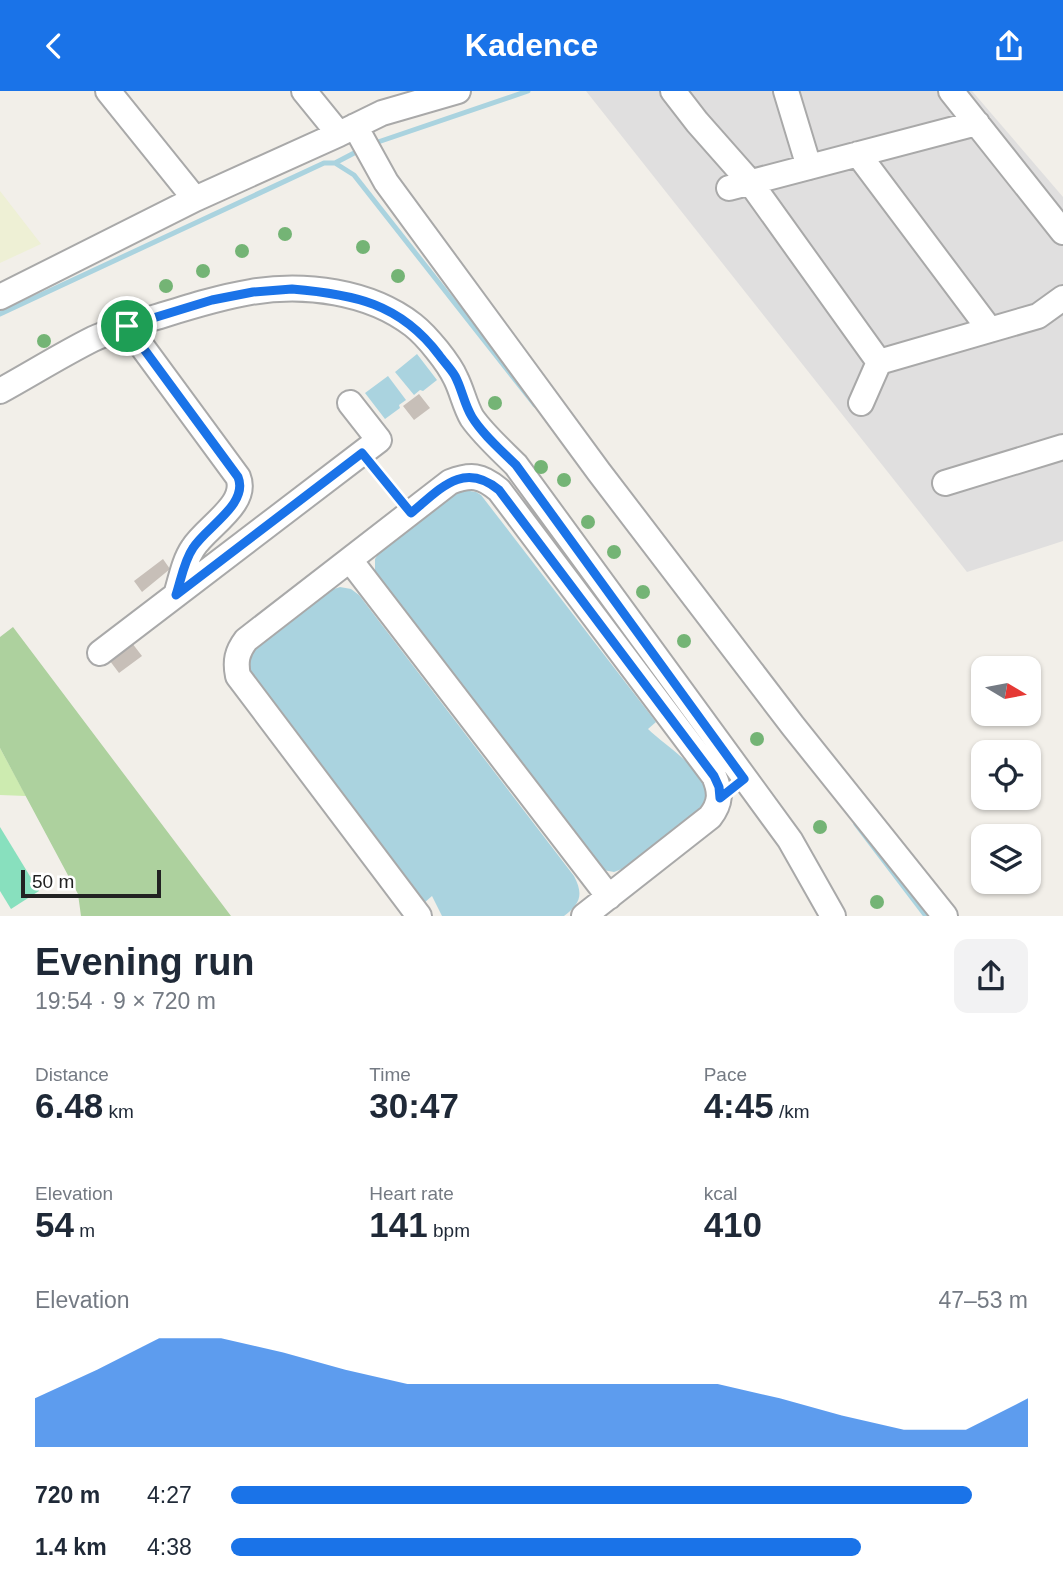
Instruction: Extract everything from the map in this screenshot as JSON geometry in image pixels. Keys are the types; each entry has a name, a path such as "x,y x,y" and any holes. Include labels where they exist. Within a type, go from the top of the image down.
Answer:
{"street":[{"path":"108,91 195,199"},
{"path":"304,91 347,130 599,473 793,726 945,916"},
{"path":"0,297 195,199 382,113 458,91"},
{"path":"673,91 740,185 879,362"},
{"path":"786,91 809,167"},
{"path":"951,91 1063,232"},
{"path":"740,185 977,123"},
{"path":"858,154 990,330"},
{"path":"0,391 94,339 212,300 253,292 292,289 363,299 394,313 427,338 455,376 475,422 516,465 790,840 833,916"},
{"path":"879,362 1038,316 1063,298"},
{"path":"127,326 240,483 241,489 235,502 198,540 191,551 176,595"},
{"path":"861,403 879,362"},
{"path":"100,653 379,440 350,403"},
{"path":"945,483 1063,447"},
{"path":"419,916 238,676 236,657 246,640 450,482 463,477 488,481 499,490 714,776 719,787 720,798 710,817 584,916"},
{"path":"350,561 609,897"},
{"path":"720,798 744,779"}],"path":[{"path":"362,453 411,513"}],"shaded area":[{"path":"586,91 972,91 1063,197 1063,541 967,572"}],"green space":[{"path":"0,191 41,244 0,263"},
{"path":"13,627 231,916 81,916 78,894 0,748 0,637"},
{"path":"0,748 26,796 0,795"},
{"path":"0,827 39,891 11,909 0,891"}],"water":[{"path":"417,354 437,380 414,395 395,372"},
{"path":"388,376 406,400 385,419 365,393"},
{"path":"464,490 481,495 656,722 648,729 693,769 706,788 706,801 699,811 627,867 614,872 603,870 375,575 375,559 382,548 452,494"},
{"path":"340,587 351,589 359,595 574,876 579,889 579,899 564,916 442,916 432,896 424,903 251,674 250,659 258,645 328,591"}],"building":[{"path":"419,394 430,408 414,420 403,406"},
{"path":"163,559 170,569 142,592 134,581"},
{"path":"132,643 142,656 119,673 110,661"}],"waterway":[{"path":"378,142 528,91"},
{"path":"335,163 358,151"},
{"path":"0,314 324,163 335,163 354,175 535,405"},
{"path":"856,824 926,916"}],"route":[{"path":"292,289 363,299 394,313 412,325 427,338 455,376 471,415 480,428 516,465 744,779 720,798 714,776 499,490 488,481 476,477 463,477 450,482 411,513 362,453 176,595 191,551 198,540 235,502 241,489 240,483 127,326 212,300 253,292 292,289"}]}
